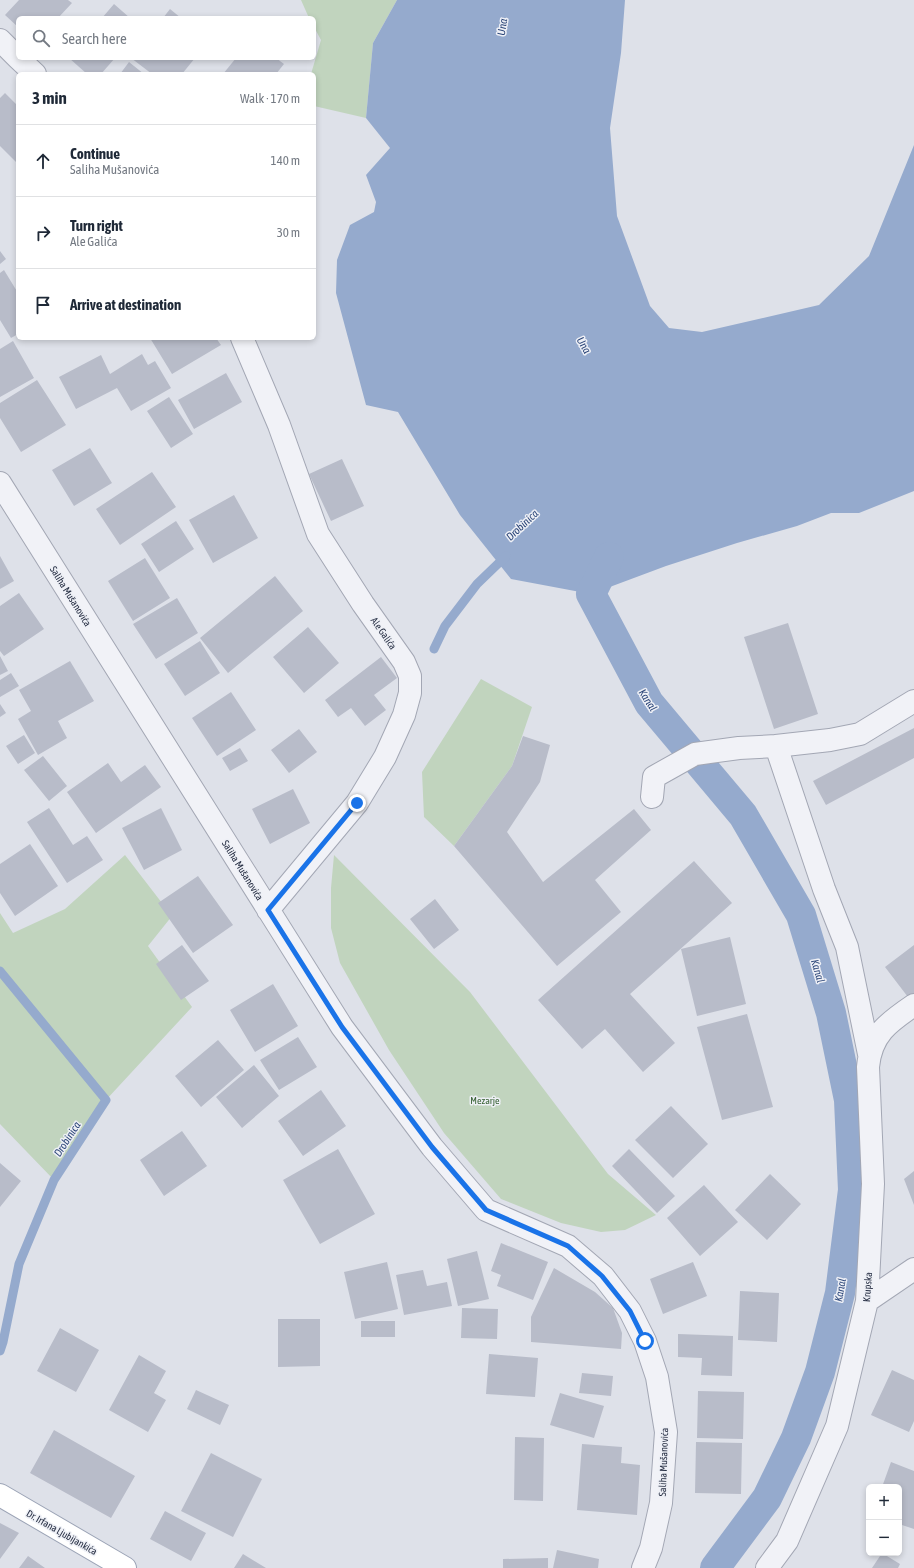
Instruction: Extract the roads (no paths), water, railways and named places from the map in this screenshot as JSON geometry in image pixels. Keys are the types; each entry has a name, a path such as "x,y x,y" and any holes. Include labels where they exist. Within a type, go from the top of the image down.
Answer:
{"main road":[{"name":"Dr. Irfana Ljubijankića","path":"0,1495 125,1568"}],"street":[{"path":"0,40 16,56"},
{"path":"20,60 33,72"},
{"name":"Ale Galića","path":"243,340 279,425 318,534 363,604 404,662 410,676 410,693 404,715 385,757 361,797 268,910"},
{"name":"Saliha Mušanovića","path":"0,483 342,1027 432,1147 486,1210 568,1246 602,1276 630,1311 645,1341 657,1377 666,1432 661,1503 651,1548 643,1568"},
{"path":"653,787 695,754 739,748 776,746 830,740 860,734 914,702"},
{"path":"776,746 824,889 847,947 869,1054"},
{"name":"Krupska","path":"767,1568 787,1541 837,1426 867,1301 873,1184 868,1067 869,1054 879,1033 891,1021 914,1004"},
{"path":"867,1301 914,1269"}],"water":[{"name":"Una","path":"397,0 625,0 621,53 610,128 617,216 650,306 669,328 702,332 819,305 869,256 914,145 914,491 859,513 831,513 797,526 737,543 666,566 591,594 511,579 460,515 398,412 366,405 336,293 337,260 350,225 374,212 376,202 366,175 390,148 366,118 373,43"}],"waterway":[{"name":"Drobinica","path":"434,649 445,626 477,584 506,556"},
{"name":"Kanal","path":"609,557 591,594 649,703 743,815 801,915 831,1013 849,1100 853,1190 840,1293 820,1372 796,1438 767,1498 715,1568"},
{"name":"Drobinica","path":"0,971 106,1100 54,1180 19,1264 0,1351"}],"park label":[{"name":"Mezarje","path":"485,1100"}]}
